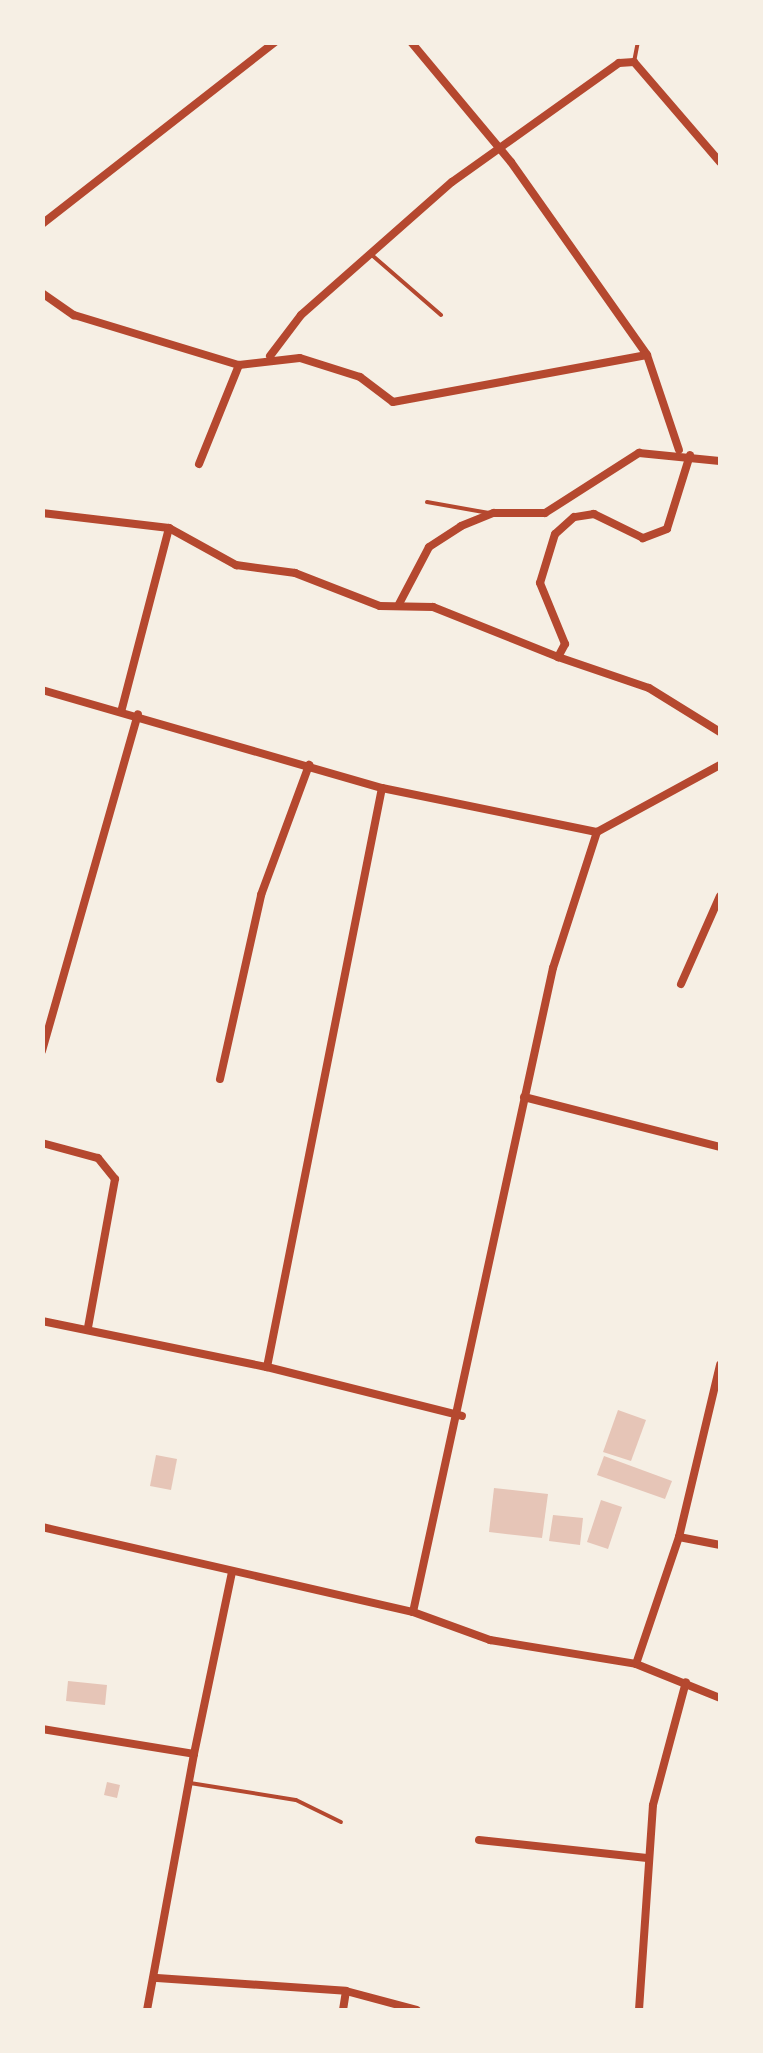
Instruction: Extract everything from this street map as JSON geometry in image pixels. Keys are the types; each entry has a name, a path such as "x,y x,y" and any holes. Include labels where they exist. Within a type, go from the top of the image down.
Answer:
{"street":[{"path":"42,224 276,42"},
{"path":"410,42 498,148 648,354 679,450"},
{"path":"270,356 368,252 586,82 634,62 720,162"},
{"path":"42,293 74,315 238,365 270,356 360,377 393,402 648,354"},
{"path":"199,464 238,365"},
{"path":"395,606 412,592 429,548 494,513 545,513 639,452 679,450 720,461"},
{"path":"558,657 562,631 540,582 555,534 594,514 657,537 690,455"},
{"path":"42,513 168,528 236,565 295,573 395,606 432,607 558,657 637,683 720,732"},
{"path":"121,712 168,528"},
{"path":"42,690 138,714 382,788 598,832 720,764"},
{"path":"42,1052 138,714"},
{"path":"220,1078 261,895 309,765"},
{"path":"267,1367 382,788"},
{"path":"413,1612 462,1416 524,1097 598,832"},
{"path":"681,984 720,896"},
{"path":"524,1097 720,1147"},
{"path":"42,1143 98,1158 115,1179 88,1328"},
{"path":"42,1321 267,1367 462,1416"},
{"path":"636,1664 679,1537 720,1365"},
{"path":"42,1527 413,1612 490,1640 636,1664 720,1698"},
{"path":"679,1537 720,1546"},
{"path":"147,2010 157,1978 194,1754 232,1572"},
{"path":"640,2010 647,1858 664,1745 686,1682"},
{"path":"42,1729 194,1754"},
{"path":"479,1840 647,1858"},
{"path":"157,1978 346,1991 417,2010"},
{"path":"343,2010 346,1991"}],"lane":[{"path":"634,62 638,42"},
{"path":"368,252 442,315"},
{"path":"427,502 494,513"},
{"path":"190,1783 296,1800 340,1822"}],"building":[{"path":"618,1410 646,1420 631,1461 603,1452"},
{"path":"156,1455 177,1459 171,1490 150,1486"},
{"path":"604,1456 672,1481 665,1499 597,1475"},
{"path":"494,1488 548,1494 542,1538 489,1532"},
{"path":"601,1500 622,1507 608,1549 587,1542"},
{"path":"553,1515 583,1518 580,1545 549,1541"},
{"path":"68,1681 107,1685 105,1705 66,1701"},
{"path":"107,1782 120,1785 117,1798 104,1795"}]}
